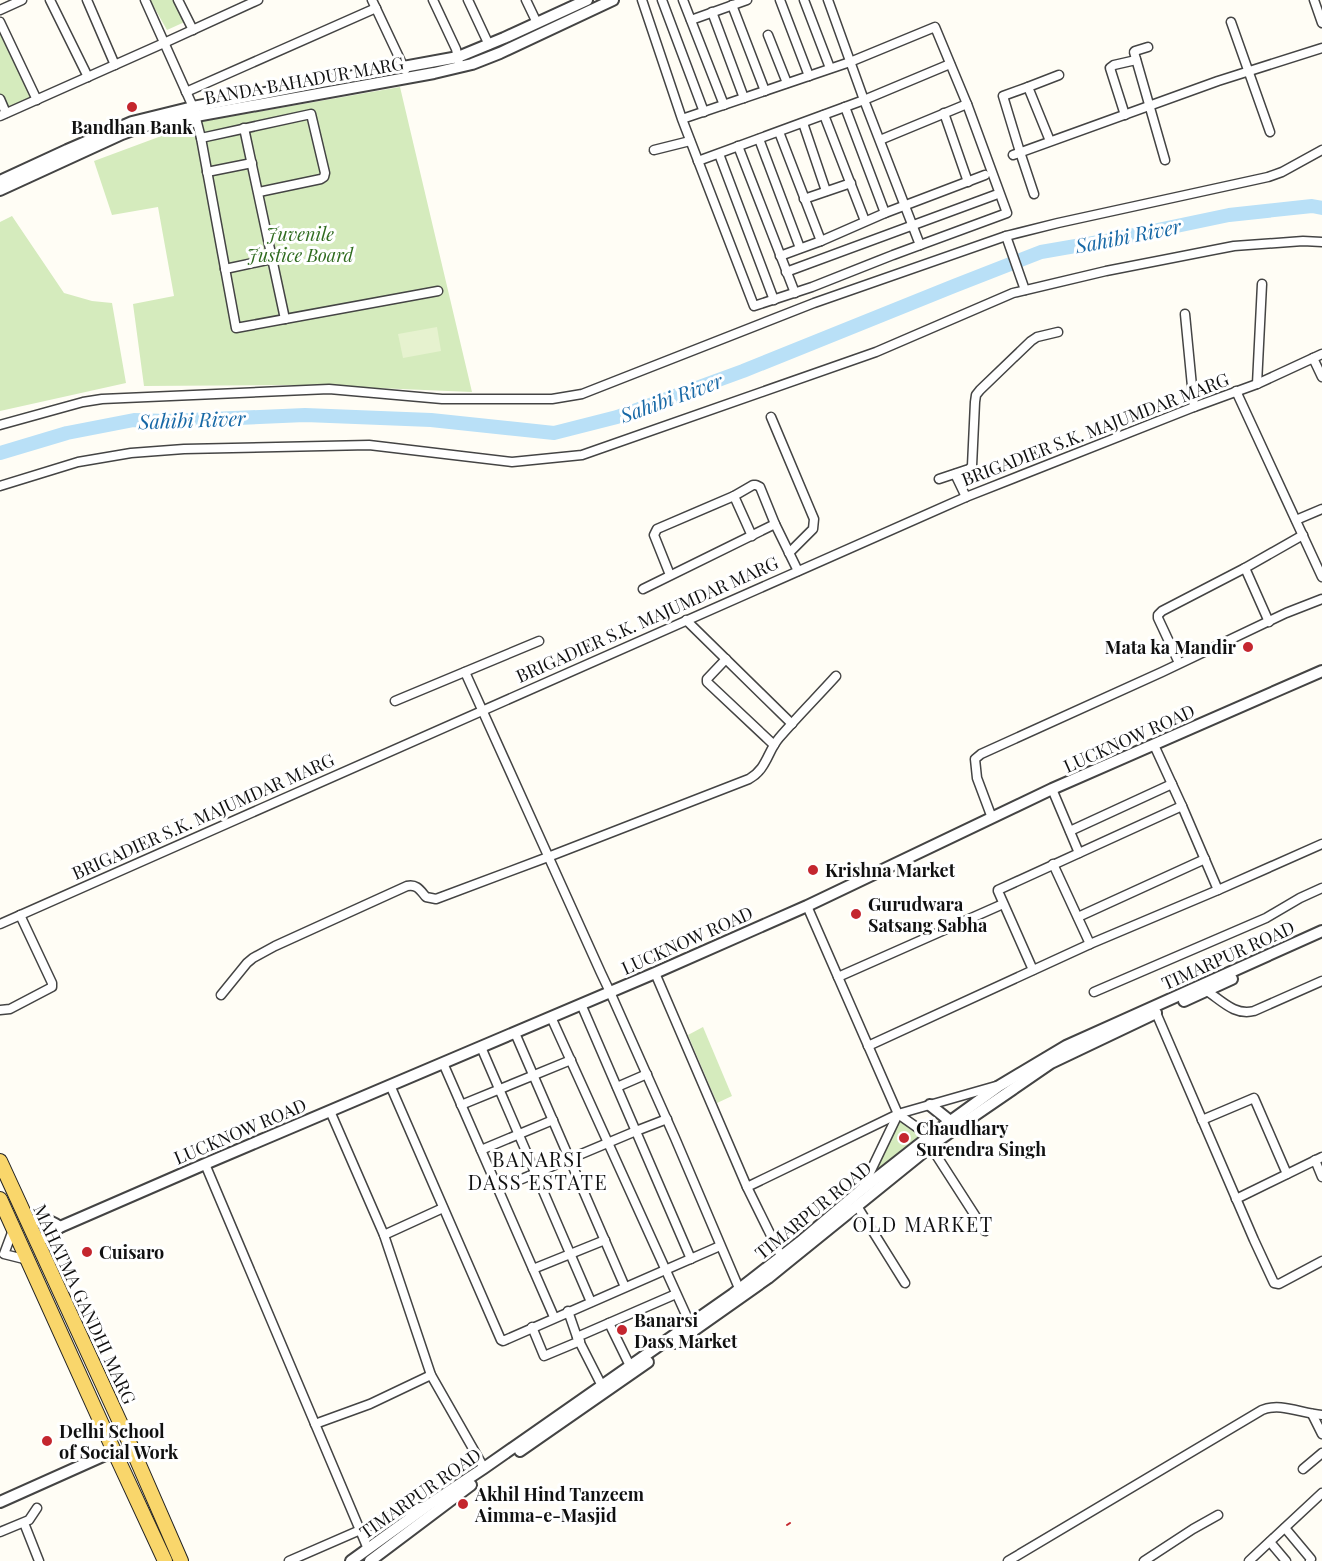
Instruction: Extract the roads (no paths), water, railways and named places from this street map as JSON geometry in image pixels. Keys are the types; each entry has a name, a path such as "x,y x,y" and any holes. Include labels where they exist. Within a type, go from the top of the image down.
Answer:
{"main road":[{"name":"MAHATMA GANDHI MARG","path":"0,1161 181,1561"},
{"name":"MAHATMA GANDHI MARG","path":"0,1198 165,1561"}],"street":[{"path":"0,10 22,0"},
{"path":"50,0 88,77"},
{"path":"87,0 115,65"},
{"path":"145,0 194,112 201,138 236,328 438,291"},
{"path":"178,0 193,30"},
{"path":"0,99 3,115 193,30 239,4 258,0"},
{"path":"433,0 456,49 459,62"},
{"path":"468,0 489,45"},
{"path":"526,0 537,23"},
{"name":"BANDA BAHADUR MARG","path":"0,181 115,128 154,116 194,112 459,62 472,63 537,23 587,0"},
{"name":"BANDA BAHADUR MARG","path":"459,62 489,45 506,44 613,0"},
{"path":"642,0 682,120 752,303 756,306 1006,213 967,104 935,27 850,62 682,120"},
{"path":"662,0 705,112"},
{"path":"684,0 724,105"},
{"path":"691,20 747,0"},
{"path":"780,0 809,76"},
{"path":"804,0 830,68"},
{"path":"828,0 920,245"},
{"path":"1314,0 1322,23"},
{"path":"186,92 374,4 406,73"},
{"path":"732,5 765,91"},
{"path":"712,12 744,98"},
{"path":"0,22 37,100"},
{"path":"1231,22 1270,132"},
{"path":"768,35 787,83"},
{"path":"1148,47 1134,51 1165,160"},
{"path":"1016,153 1248,71 1322,48"},
{"path":"1125,115 1110,68 1136,60"},
{"path":"698,161 845,108 950,64"},
{"path":"1034,194 1016,153 1003,96 1059,75"},
{"path":"1028,87 1050,141"},
{"path":"880,140 967,104"},
{"path":"845,108 885,213"},
{"name":"BANDA BAHADUR MARG","path":"0,190 141,127 194,112"},
{"path":"944,113 968,182"},
{"path":"201,138 309,114 312,116 324,177 259,192"},
{"path":"824,115 865,221"},
{"path":"803,123 826,192"},
{"path":"244,128 285,319"},
{"path":"779,132 821,241"},
{"path":"759,139 800,248"},
{"path":"654,150 690,141"},
{"path":"738,147 795,293"},
{"path":"0,425 102,399 329,389 442,399 552,399 569,396 593,389 814,303 1007,239 1058,223 1268,177 1322,150"},
{"path":"719,154 774,300"},
{"path":"207,172 252,163"},
{"path":"780,256 985,175"},
{"path":"804,199 851,183"},
{"path":"786,272 995,195"},
{"path":"1007,239 1025,291"},
{"path":"0,486 78,462 131,453 184,449 369,445 512,462 582,455 876,352 1013,293 1106,271 1234,246 1304,241 1322,242"},
{"path":"225,268 272,259"},
{"path":"1257,384 1262,284"},
{"path":"1185,314 1194,407"},
{"path":"939,479 972,466 976,395 1031,341 1037,337 1058,332"},
{"name":"BRIGADIER S.K. MAJUMDAR MARG","path":"0,924 966,497 1257,384 1322,354"},
{"path":"1313,358 1322,377"},
{"path":"1236,391 1322,577"},
{"path":"771,417 814,519 813,529 789,553"},
{"path":"955,474 966,497"},
{"path":"670,575 654,535 655,531 734,496 753,485 760,488 798,571"},
{"path":"734,496 752,536"},
{"path":"1296,520 1322,509"},
{"path":"643,589 775,524"},
{"path":"1179,663 1158,615 1303,535"},
{"path":"1245,568 1269,622"},
{"path":"992,818 977,778 975,759 981,754 1322,599"},
{"path":"686,620 792,724"},
{"path":"395,700 539,641"},
{"path":"726,659 706,679 707,682 774,745"},
{"name":"LUCKNOW ROAD","path":"37,1243 60,1227 655,973 807,906 1052,789 1322,671"},
{"path":"465,672 647,1074 741,1293"},
{"path":"221,995 253,958 407,886 417,886 426,897 436,898 548,857 757,774 774,745 836,676"},
{"path":"1154,745 1218,890"},
{"path":"1070,831 1172,784"},
{"path":"1052,789 1079,853"},
{"path":"1033,970 998,891 1182,806"},
{"path":"868,1046 1090,944 1322,844"},
{"path":"1078,917 1205,859"},
{"path":"1053,864 1090,944"},
{"path":"1094,992 1266,918 1322,888"},
{"path":"838,977 1003,904"},
{"path":"807,906 898,1114 932,1142 985,1231"},
{"path":"0,1010 10,1009 52,987 20,915"},
{"name":"TIMARPUR ROAD","path":"783,1261 860,1191 1056,1060 1322,931"},
{"name":"TIMARPUR ROAD","path":"1205,987 1322,938"},
{"path":"655,973 747,1187 783,1261"},
{"path":"1205,987 1233,1010 1244,1013 1254,1011 1322,981"},
{"path":"581,1004 691,1259"},
{"path":"1155,1010 1274,1283 1279,1284 1322,1261"},
{"name":"TIMARPUR ROAD","path":"351,1561 433,1508 741,1293 857,1206 932,1142 950,1121 999,1086 1066,1046 1155,1010"},
{"path":"551,1017 691,1328"},
{"path":"515,1033 625,1287"},
{"path":"481,1047 591,1302"},
{"path":"461,1106 571,1060"},
{"path":"443,1063 554,1317"},
{"path":"617,1087 647,1074"},
{"path":"390,1085 499,1338 503,1341 720,1245"},
{"path":"747,1187 898,1114 999,1086"},
{"path":"1202,1120 1254,1098 1287,1174"},
{"path":"930,1105 950,1121"},
{"path":"330,1111 384,1235 431,1375 485,1471"},
{"path":"860,1191 898,1114"},
{"path":"498,1189 667,1119"},
{"path":"481,1150 553,1120"},
{"path":"1236,1199 1318,1159 1322,1177"},
{"path":"205,1164 368,1549"},
{"path":"857,1206 905,1283"},
{"path":"384,1235 443,1208"},
{"path":"27,1222 40,1218 51,1220 60,1227"},
{"path":"14,1230 2,1255 27,1260"},
{"path":"533,1269 605,1240"},
{"path":"532,1327 544,1356 609,1323 675,1294"},
{"path":"568,1311 578,1339 604,1389"},
{"path":"609,1323 632,1369"},
{"path":"315,1424 370,1404 431,1375"},
{"path":"1008,1561 1262,1410 1275,1407 1322,1415"},
{"path":"1312,1414 1322,1434"},
{"path":"0,1502 114,1451"},
{"path":"1303,1469 1322,1453"},
{"path":"1254,1559 1322,1493"},
{"path":"0,1532 29,1520 37,1508"},
{"path":"289,1561 397,1514 433,1508"},
{"name":"TIMARPUR ROAD","path":"370,1561 433,1508"},
{"path":"1144,1561 1156,1558 1218,1515"},
{"path":"24,1523 39,1561"},
{"path":"1285,1527 1311,1559 1310,1561"},
{"path":"1270,1542 1286,1561"}],"waterway":[{"name":"Sahibi River","path":"0,453 67,433 134,420 167,421 305,415 431,420 554,433 617,417 743,371 1041,252 1229,215 1312,206 1322,208"}],"place":[{"name":"Bandhan Bank","path":"132,107"},
{"name":"Mata ka Mandir","path":"1248,647"},
{"name":"Krishna Market","path":"813,870"},
{"name":"Gurudwara Satsang Sabha","path":"856,914"},
{"name":"Chaudhary Surendra Singh","path":"904,1138"},
{"name":"Cuisaro","path":"87,1252"},
{"name":"Banarsi Dass Market","path":"622,1330"},
{"name":"Delhi School of Social Work","path":"47,1441"},
{"name":"Akhil Hind Tanzeem Aimma-e-Masjid","path":"463,1504"}],"district":[{"name":"BANARSI DASS ESTATE","path":"538,1170"},
{"name":"OLD MARKET","path":"923,1223"}],"park label":[{"name":"Juvenile Justice Board","path":"300,244"}]}
